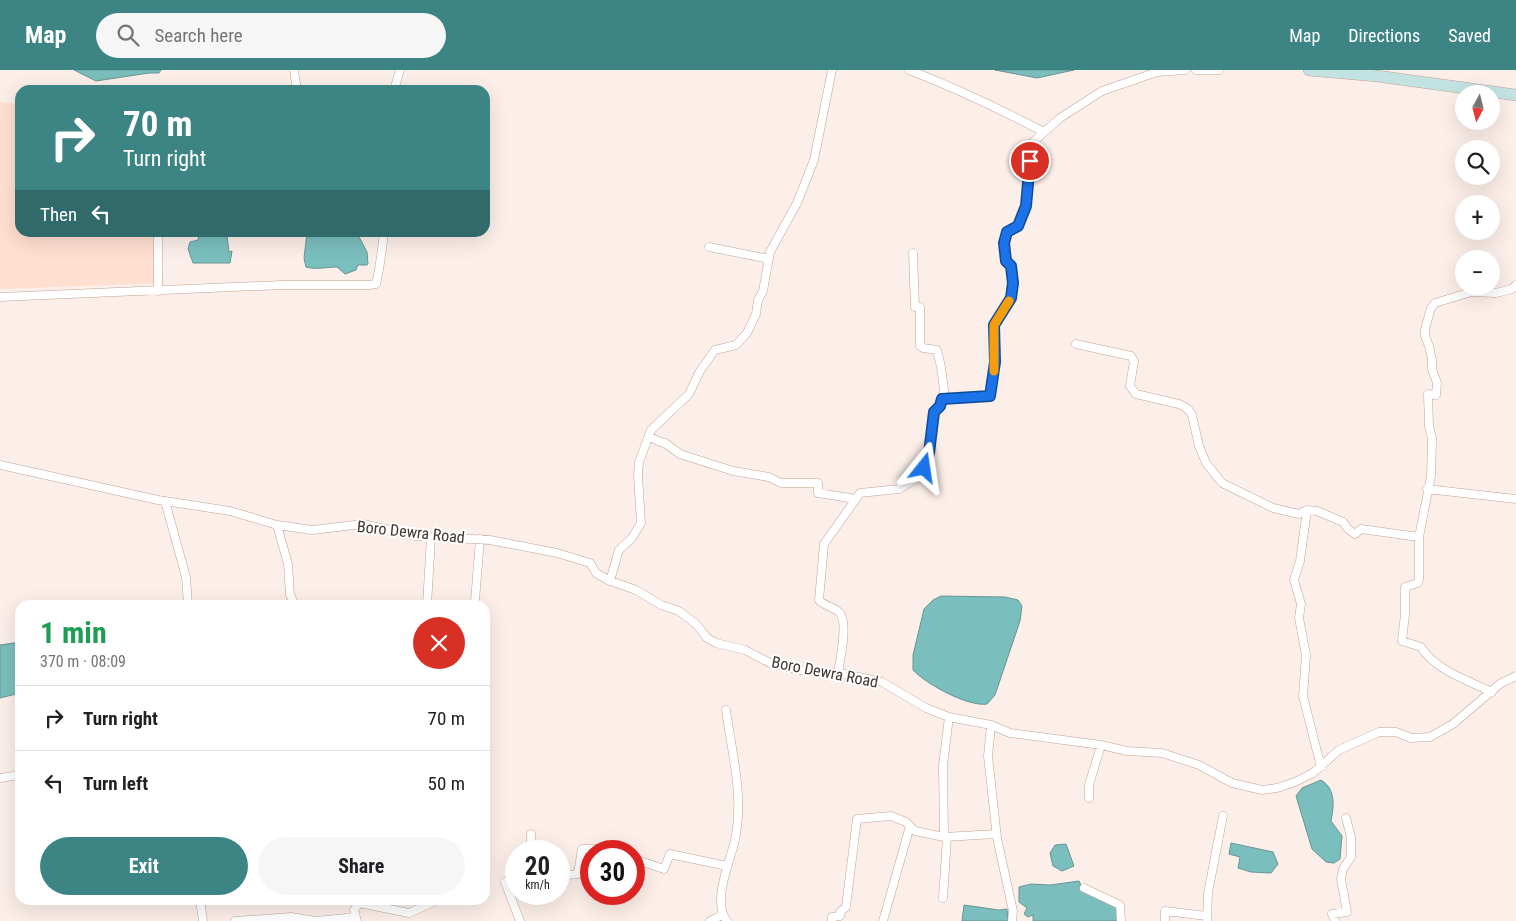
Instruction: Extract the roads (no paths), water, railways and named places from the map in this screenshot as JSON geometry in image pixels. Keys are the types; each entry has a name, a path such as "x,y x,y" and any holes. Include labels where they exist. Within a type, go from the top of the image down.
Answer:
{"street":[{"path":"294,70 297,85"},
{"path":"396,85 400,70"},
{"path":"610,581 619,550 632,538 641,523 638,462 651,430 689,394 700,371 715,350 736,345 747,333 756,314 758,300 763,291 768,259 778,236 797,204 814,160 832,70"},
{"path":"909,70 943,83 1044,132"},
{"path":"942,399 981,397 990,396 991,394 991,381 995,362 994,325 1011,298 1013,289 1011,266 1006,261 1005,240 1007,232 1018,226 1026,206 1031,144 1060,118 1102,91 1157,72 1185,70"},
{"path":"1196,70 1219,70"},
{"path":"1309,70 1376,76 1516,95"},
{"path":"158,237 158,290"},
{"path":"0,297 282,285 370,285 376,284 379,274 378,267 383,237"},
{"path":"709,247 768,259"},
{"path":"838,673 843,618 838,611 824,605 819,600 824,544 860,493 900,489 915,479 924,468 929,453 934,412 940,406 944,390 937,350 920,346 920,307 916,307 913,253"},
{"path":"1492,692 1453,674 1424,653 1420,647 1402,641 1405,587 1418,582 1419,579 1419,537 1431,476 1432,439 1429,426 1428,394 1436,394 1437,383 1432,369 1432,360 1426,336 1426,324 1431,308 1435,303 1471,292 1496,293 1512,289 1516,285"},
{"path":"1076,344 1131,356 1134,361 1130,386 1136,394 1179,404 1188,409 1192,415 1199,446 1206,463 1222,483 1273,508 1299,514 1307,510 1317,511 1344,522 1348,530 1355,534 1361,529 1419,537"},
{"path":"649,436 665,443 680,454 733,471 769,477 782,483 818,483 818,493 856,499"},
{"name":"Boro Dewra Road","path":"0,465 165,502 230,511 277,525 312,530 363,524 416,536 480,539 522,545 575,558 590,563 596,573 610,581 636,590 661,605 679,612 696,624 707,638 716,643 745,650 770,663 801,670 838,673 882,682 926,708 949,717 991,725 1010,733 1101,745 1127,751 1162,753 1199,765 1232,782 1262,790 1277,788 1295,782 1312,773 1339,750 1379,732 1396,732 1411,738 1430,737 1453,724 1501,683 1516,676"},
{"path":"1427,489 1516,499"},
{"path":"165,502 186,577 188,600"},
{"path":"1307,510 1300,561 1294,580 1301,604 1299,618 1306,655 1303,696 1321,766"},
{"path":"277,525 288,564 290,595 292,600"},
{"path":"427,600 431,537"},
{"path":"475,600 480,539"},
{"path":"710,921 724,918 722,881 735,843 739,802 726,710"},
{"path":"943,898 946,837 943,765 949,717"},
{"path":"991,725 988,756 996,834 1013,911 1012,921"},
{"path":"1089,798 1089,785 1101,745"},
{"path":"0,778 15,776"},
{"path":"832,921 832,916 840,916 840,912 846,907 856,819 891,816 906,822 915,830 946,837 996,834"},
{"path":"1165,921 1165,911 1207,919 1208,893 1223,816"},
{"path":"1335,921 1332,914 1347,912 1342,879 1343,869 1351,857 1351,837 1346,818"},
{"path":"882,921 910,826"},
{"path":"531,834 531,840"},
{"path":"645,863 664,869 670,854 727,866"},
{"path":"570,875 578,874 580,862"},
{"path":"1084,888 1120,906 1121,921"},
{"path":"201,905 203,921"},
{"path":"235,921 291,917 316,921 357,919 354,910 357,905"},
{"path":"374,905 409,912 426,905"},
{"path":"514,905 520,921"}],"water":[{"path":"74,70 161,70 159,73 96,81"},
{"path":"995,70 1074,70 1037,78"},
{"path":"198,237 227,237 229,252 232,251 230,263 193,263 188,249 190,242 198,240"},
{"path":"307,237 359,237 367,252 368,264 358,265 356,270 345,274 337,267 306,267 304,258"},
{"path":"941,596 1005,597 1018,600 1022,606 1020,621 995,695 987,704 969,702 937,688 913,670 913,655 924,609 933,600"},
{"path":"15,643 15,694 0,698 0,645"},
{"path":"1321,780 1332,793 1333,810 1331,821 1342,836 1340,859 1334,863 1326,862 1312,849 1296,796 1302,788"},
{"path":"1231,843 1273,852 1278,864 1271,873 1251,872 1238,868 1240,857 1229,854"},
{"path":"1066,844 1074,866 1062,871 1053,866 1050,853 1055,845"},
{"path":"1079,881 1083,889 1118,906 1120,921 1033,921 1033,915 1028,917 1024,914 1027,908 1019,902 1019,887 1031,884 1050,885"},
{"path":"964,905 999,910 1007,909 1008,921 962,921"}]}
